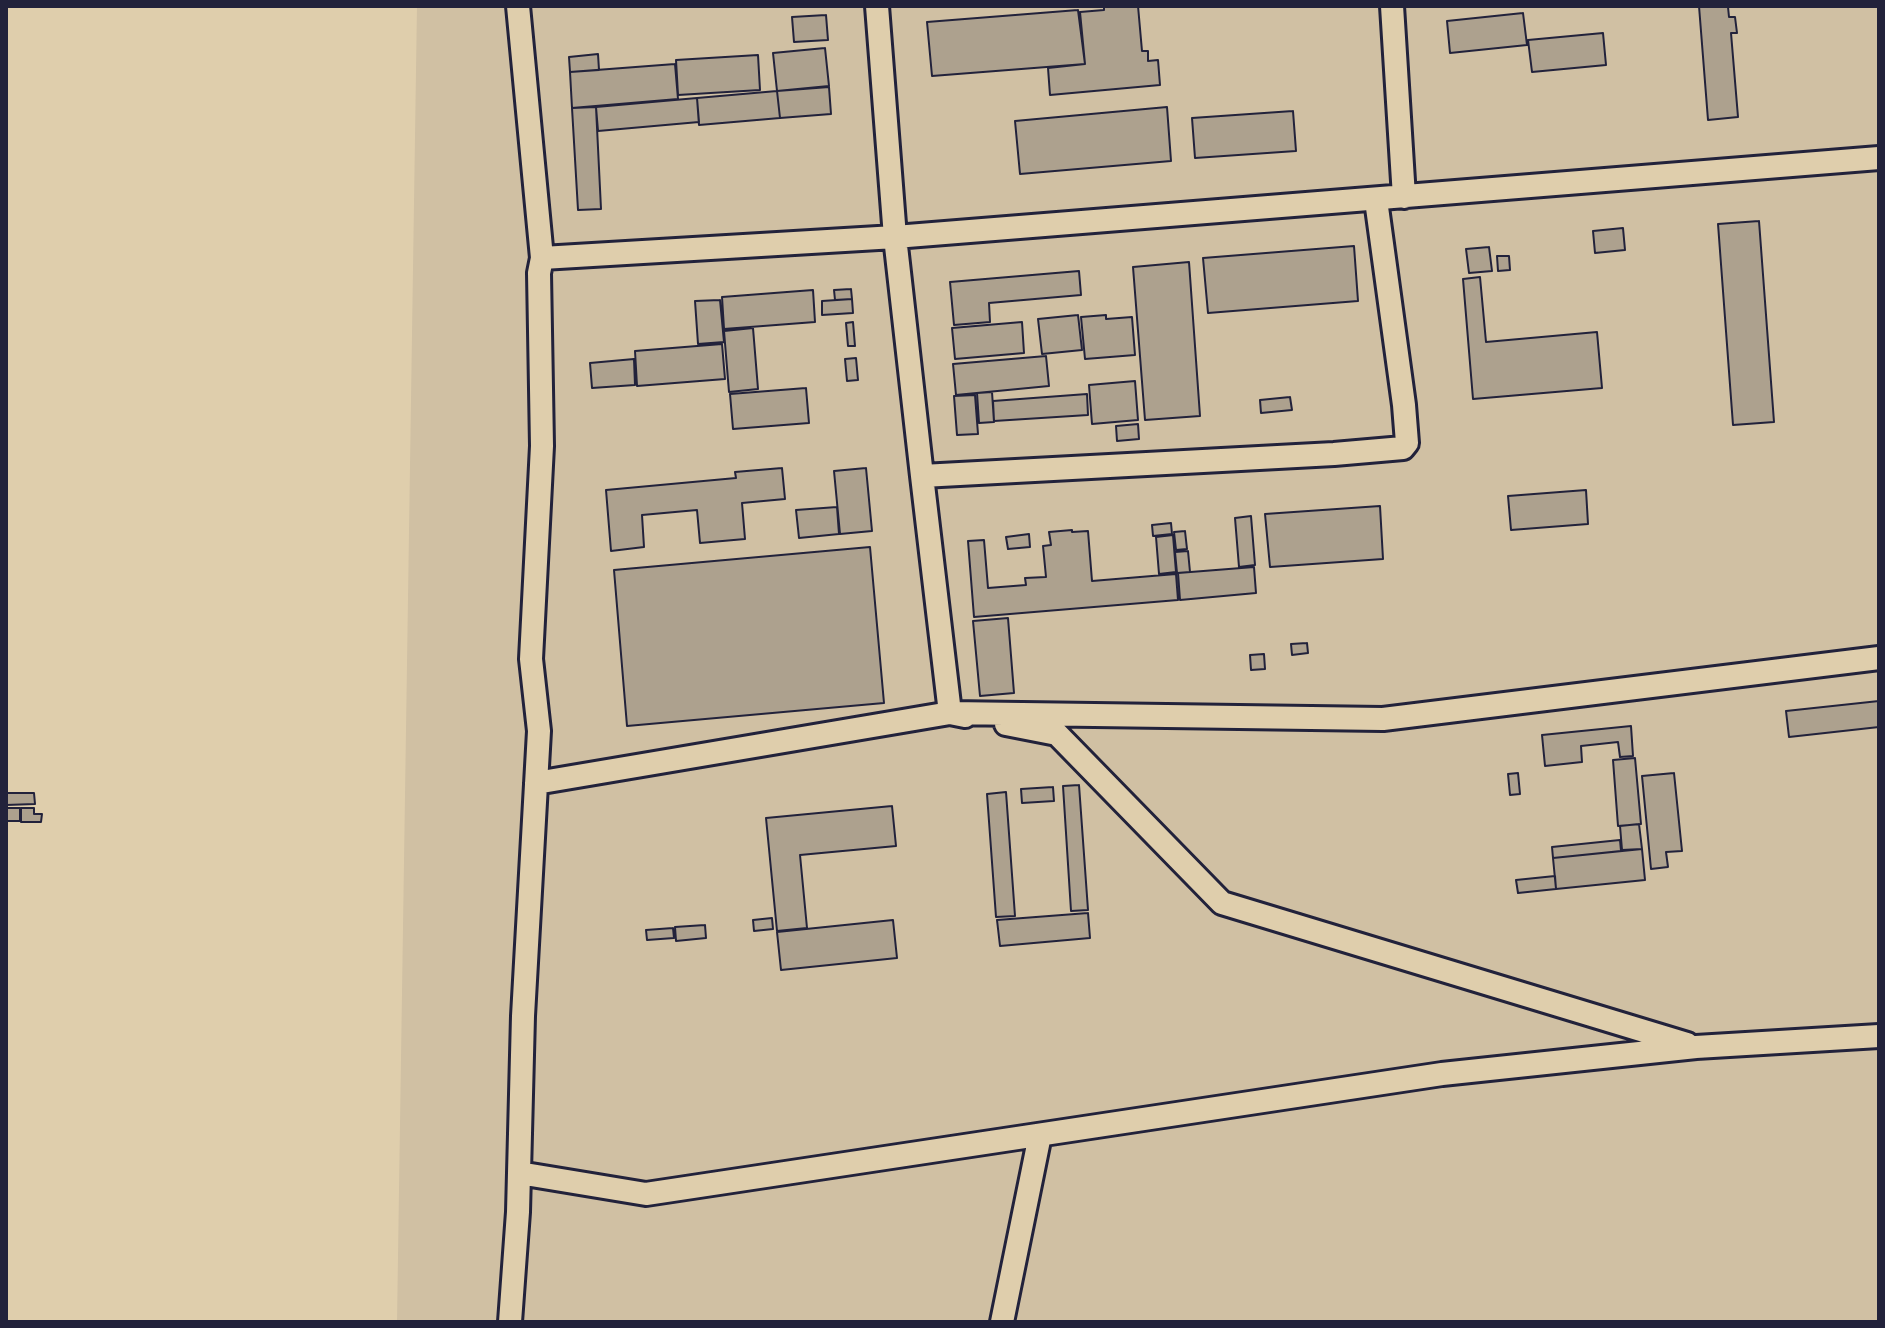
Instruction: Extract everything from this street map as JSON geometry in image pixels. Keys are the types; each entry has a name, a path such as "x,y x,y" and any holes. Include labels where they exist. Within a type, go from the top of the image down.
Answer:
{"street":[{"path":"510,1322 518,1212 523,1016 539,731 531,659 542,446 539,273 542,258 518,6"},
{"path":"877,6 895,237 950,713"},
{"path":"1392,6 1404,197"},
{"path":"542,258 895,237 1879,158"},
{"path":"922,476 1403,448 1407,443 1404,405 1376,200"},
{"path":"536,783 950,713 1383,719 1879,658"},
{"path":"950,713 1057,734 1222,903 1696,1047"},
{"path":"519,1173 646,1194 1442,1074 1696,1047 1879,1036"},
{"path":"1002,1322 1040,1135"}],"shaded area":[{"path":"417,6 1879,6 1879,1322 397,1322"}],"building":[{"path":"1104,6 1138,6 1142,51 1148,51 1148,61 1158,60 1160,85 1050,95 1048,68 1085,64 1080,12 1104,10"},
{"path":"1699,6 1739,6 1728,7 1729,17 1735,17 1737,33 1731,33 1738,117 1708,120"},
{"path":"1078,10 1085,64 932,76 927,22"},
{"path":"1523,13 1527,45 1450,53 1447,21"},
{"path":"826,15 828,40 794,42 792,17"},
{"path":"1603,33 1606,65 1532,72 1528,40"},
{"path":"825,48 829,86 777,91 773,53"},
{"path":"598,54 599,70 570,72 569,57"},
{"path":"758,55 760,90 678,95 676,60"},
{"path":"675,64 678,99 572,108 570,72"},
{"path":"829,87 831,114 780,118 777,91"},
{"path":"777,91 780,118 699,125 697,98"},
{"path":"697,98 699,122 598,131 596,107"},
{"path":"596,107 601,209 578,210 572,108"},
{"path":"1167,107 1171,161 1020,174 1015,121"},
{"path":"1293,111 1296,151 1195,158 1192,118"},
{"path":"1759,221 1774,422 1733,425 1718,224"},
{"path":"1623,228 1625,250 1595,253 1593,231"},
{"path":"1354,246 1358,301 1208,313 1203,258"},
{"path":"1489,247 1492,271 1469,273 1466,249"},
{"path":"1497,256 1509,256 1510,270 1498,271"},
{"path":"1189,262 1200,416 1145,420 1133,267"},
{"path":"1079,271 1081,295 989,303 990,322 954,325 950,282"},
{"path":"1480,277 1486,342 1597,332 1602,388 1473,399 1463,279"},
{"path":"851,289 852,299 835,300 834,290"},
{"path":"813,290 815,322 724,329 722,297"},
{"path":"852,299 853,313 822,315 822,301"},
{"path":"720,300 724,342 698,344 695,301"},
{"path":"1078,315 1082,350 1042,354 1038,319"},
{"path":"1106,315 1106,319 1132,317 1135,355 1085,359 1081,317"},
{"path":"853,322 855,346 848,346 846,323"},
{"path":"1022,322 1024,353 955,359 952,328"},
{"path":"753,328 758,389 729,392 724,331"},
{"path":"722,344 725,379 637,386 635,351"},
{"path":"1046,356 1049,386 956,395 953,364"},
{"path":"856,358 858,380 847,381 845,359"},
{"path":"634,359 635,385 592,388 590,363"},
{"path":"1135,381 1138,420 1092,424 1089,385"},
{"path":"806,388 809,423 733,429 730,394"},
{"path":"992,392 994,422 979,423 977,393"},
{"path":"1087,394 1088,415 994,421 993,401"},
{"path":"975,395 978,434 957,435 954,396"},
{"path":"1290,397 1292,410 1261,413 1260,400"},
{"path":"1138,424 1139,439 1117,441 1116,426"},
{"path":"782,468 785,499 742,503 745,539 700,543 697,510 642,515 644,547 611,551 606,490 736,478 735,472"},
{"path":"866,468 872,531 840,534 834,471"},
{"path":"1586,490 1588,524 1511,530 1508,496"},
{"path":"1380,506 1383,559 1270,567 1265,514"},
{"path":"837,507 839,534 799,538 796,510"},
{"path":"1251,516 1255,565 1239,567 1235,518"},
{"path":"1171,523 1172,534 1153,536 1152,525"},
{"path":"1088,531 1092,581 1176,574 1178,600 974,617 968,541 984,540 988,588 1026,585 1025,578 1046,577 1043,546 1051,545 1049,532"},
{"path":"1185,531 1187,549 1176,550 1174,532"},
{"path":"1029,534 1030,547 1008,549 1006,537"},
{"path":"1173,535 1176,572 1159,574 1156,537"},
{"path":"870,547 884,703 627,726 614,570"},
{"path":"1188,551 1190,572 1177,573 1175,552"},
{"path":"1254,567 1256,593 1180,600 1178,573"},
{"path":"1008,618 1014,693 980,696 973,621"},
{"path":"1307,643 1308,653 1292,655 1291,644"},
{"path":"1264,654 1265,669 1251,670 1250,655"},
{"path":"1879,701 1879,727 1789,737 1786,711"},
{"path":"1631,726 1633,756 1620,757 1618,742 1581,746 1582,762 1545,766 1542,735"},
{"path":"1635,758 1641,824 1618,826 1613,760"},
{"path":"1518,773 1520,794 1510,795 1508,774"},
{"path":"1674,773 1682,851 1666,852 1668,867 1651,869 1642,776"},
{"path":"1079,785 1088,910 1071,911 1063,786"},
{"path":"1053,787 1054,801 1022,803 1021,789"},
{"path":"1006,792 1015,916 996,917 987,794"},
{"path":"6,793 34,793 35,804 6,805"},
{"path":"892,806 896,846 800,855 807,928 777,931 766,818"},
{"path":"6,808 20,808 20,821 6,821"},
{"path":"21,808 34,808 34,814 42,814 41,822 21,822"},
{"path":"1639,824 1642,849 1622,850 1620,826"},
{"path":"1620,840 1621,851 1553,858 1552,847"},
{"path":"1642,849 1645,880 1556,889 1553,858"},
{"path":"1555,876 1556,889 1518,893 1516,880"},
{"path":"1088,913 1090,938 1000,946 997,920"},
{"path":"772,918 773,929 754,931 753,920"},
{"path":"893,920 897,958 781,970 777,932"},
{"path":"705,925 706,938 676,941 675,927"},
{"path":"673,928 674,938 647,940 646,930"}]}
